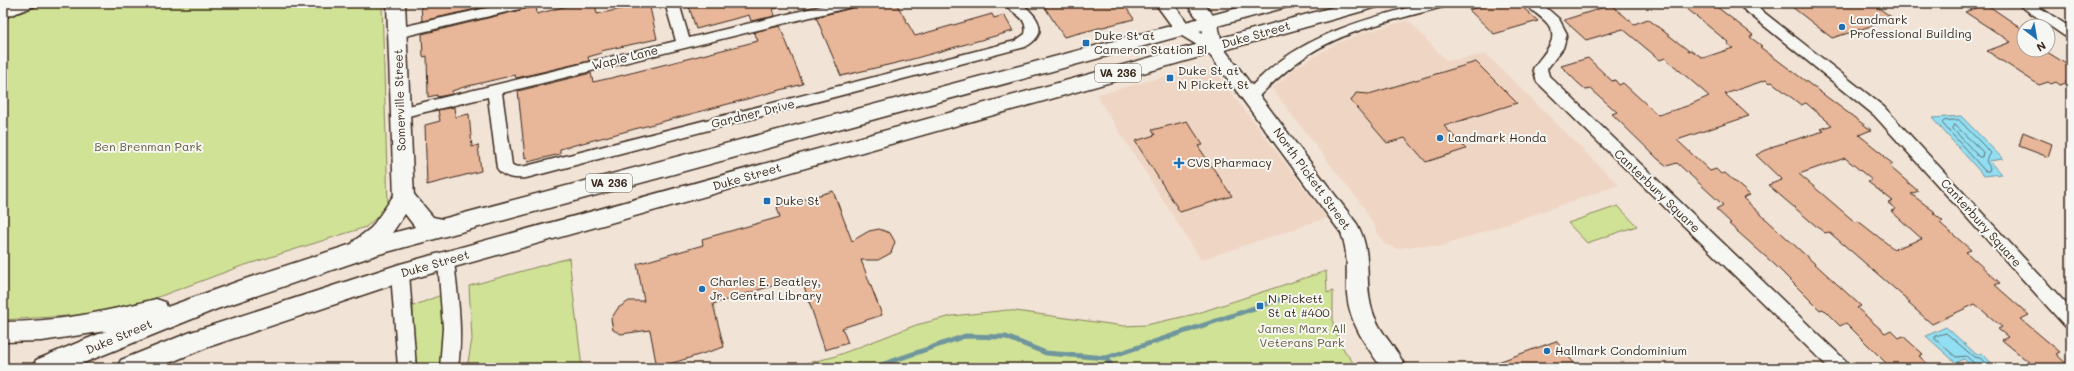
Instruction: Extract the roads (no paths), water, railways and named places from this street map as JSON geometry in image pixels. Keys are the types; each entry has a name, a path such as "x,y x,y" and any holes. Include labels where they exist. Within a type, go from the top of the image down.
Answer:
{"main road":[{"name":"Duke Street","path":"45,368 188,308 354,252 1280,3"},
{"name":"Duke Street","path":"130,368 200,339 400,273 1370,3"},
{"path":"354,252 379,234 404,198 423,221 430,226 442,228"},
{"path":"3,332 39,331 113,320 197,298 318,263"}],"street":[{"path":"3,14 30,3"},
{"name":"Somerville Street","path":"396,3 404,198"},
{"path":"397,33 528,3"},
{"path":"672,3 684,44"},
{"name":"Waple Lane","path":"400,113 851,3"},
{"name":"Gardner Drive","path":"494,90 503,164 509,171 515,173 526,172 1020,44 1031,39 1034,35 1034,28 1025,12 1012,3"},
{"path":"1164,3 1183,29 1212,47"},
{"path":"1195,3 1210,22 1212,47"},
{"path":"1250,96 1282,66 1313,45 1348,30 1441,3"},
{"name":"Canterbury Square","path":"1532,3 1556,24 1560,31 1560,37 1556,47 1540,69 1542,78 1841,368"},
{"name":"Canterbury Square","path":"1743,3 1879,111 2071,321"},
{"path":"2023,3 2071,34"},
{"name":"North Pickett Street","path":"1212,47 1350,230 1358,256 1358,296 1361,312 1369,331 1395,368"},
{"path":"446,261 452,325 452,357 449,368"},
{"path":"400,273 404,308 407,368"}],"water":[{"path":"1961,116 2003,159 1989,161 2001,174 1984,176 1932,118"},
{"path":"1946,327 1977,355 1981,353 1997,368 1973,368 1964,359 1956,363 1926,336"}],"waterway":[{"path":"1106,358 1290,296"},
{"path":"872,368 965,336 1006,337 1046,353 1106,358"},
{"path":"1106,358 1113,368"}],"place":[{"name":"Landmark Professional Building","path":"1842,27"},
{"name":"Duke St at Cameron Station Bl","path":"1086,43"},
{"name":"Duke St at N Pickett St","path":"1170,78"},
{"name":"Landmark Honda","path":"1440,138"},
{"name":"CVS Pharmacy","path":"1179,163"},
{"name":"Duke St","path":"767,201"},
{"name":"Charles E. Beatley, Jr. Central Library","path":"702,289"},
{"name":"N Pickett St at #400","path":"1260,306"},
{"name":"Hallmark Condominium","path":"1547,351"}],"park label":[{"name":"Ben Brenman Park","path":"148,147"},
{"name":"James Marx All Veterans Park","path":"1302,336"}]}
